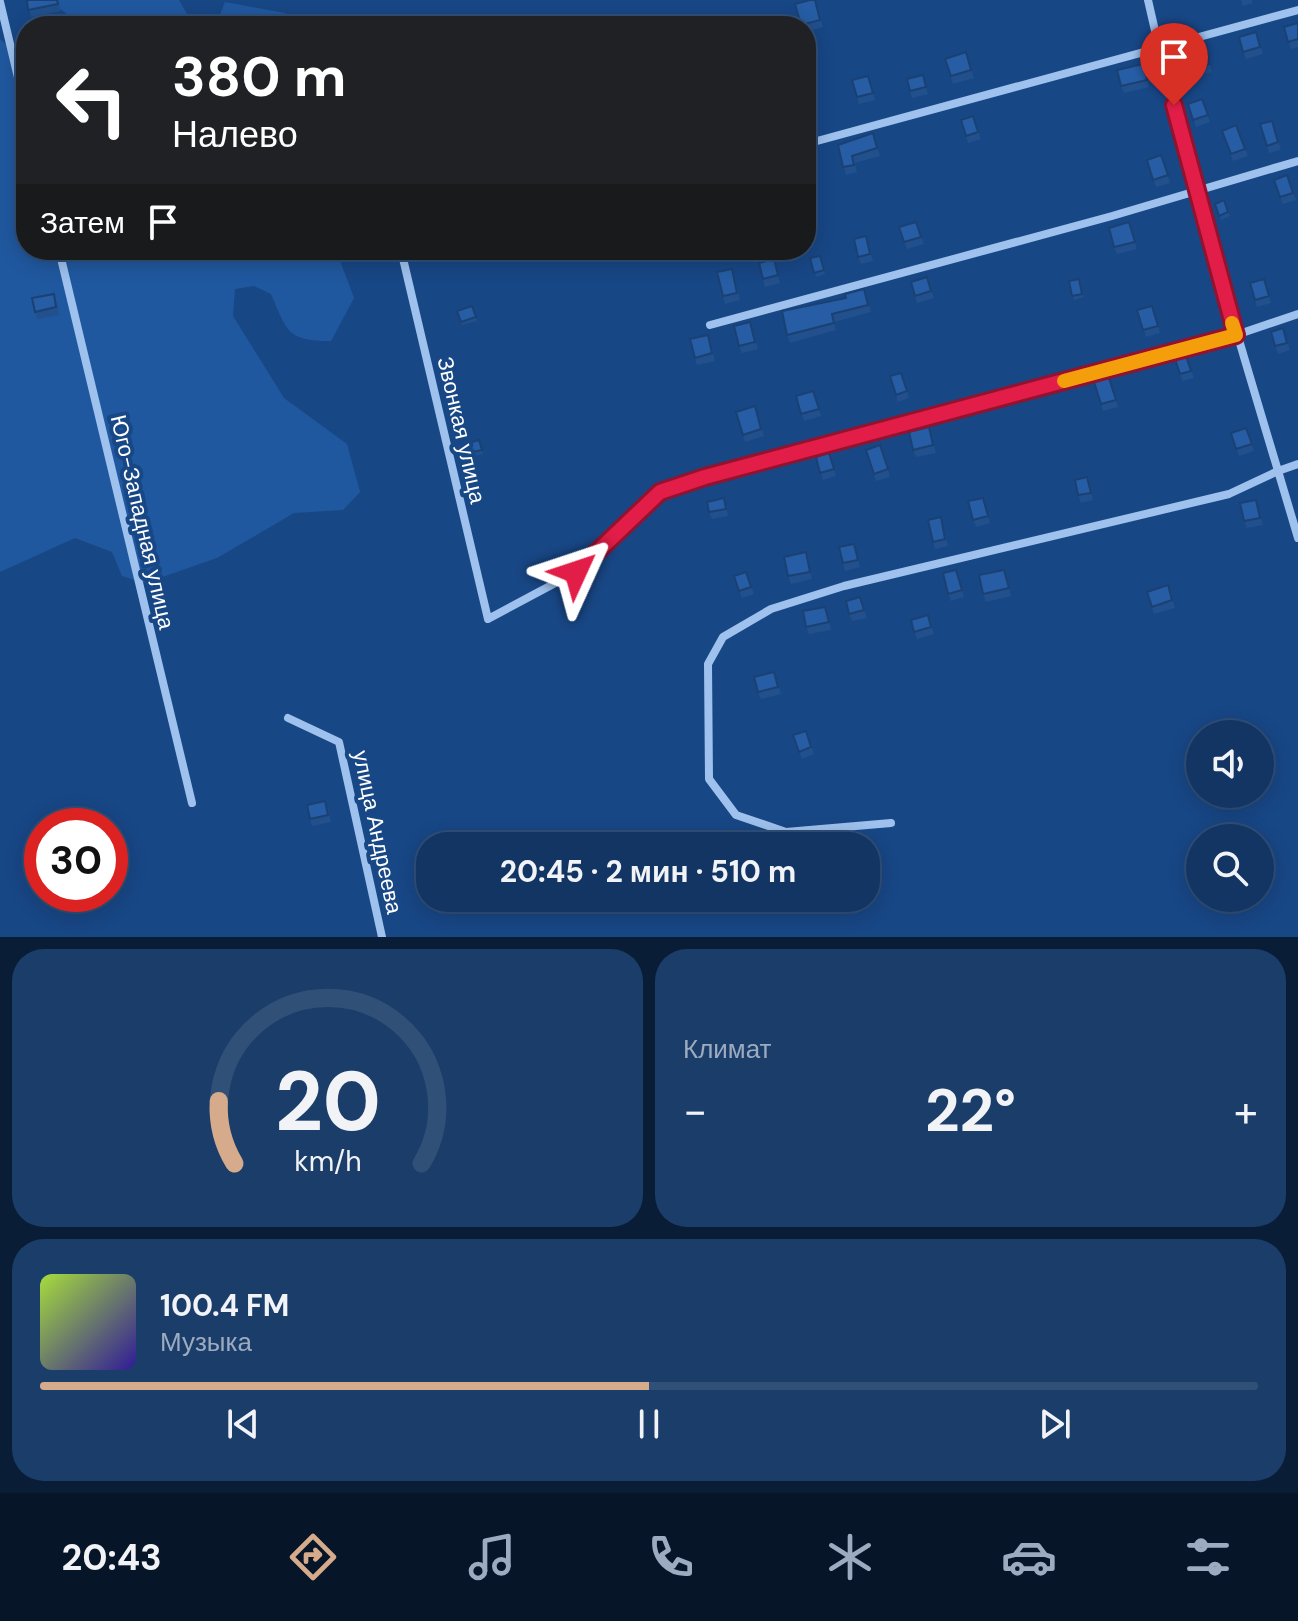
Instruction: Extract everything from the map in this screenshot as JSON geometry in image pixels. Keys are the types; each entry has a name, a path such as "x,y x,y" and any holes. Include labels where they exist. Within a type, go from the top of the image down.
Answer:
{"street":[{"path":"1148,0 1236,335 1298,538"},
{"path":"0,2 16,69"},
{"path":"816,141 1298,10"},
{"path":"710,325 1298,161"},
{"name":"Юго-Западная улица","path":"61,260 192,803"},
{"name":"Звонкая улица","path":"403,260 488,619 576,572 660,492 720,473 1236,335"},
{"path":"1236,335 1298,314"},
{"path":"891,823 786,832 736,815 709,779 708,664 723,637 771,609 844,586 1229,494 1298,464"},
{"name":"улица Андреева","path":"288,718 339,742 382,937"}],"shaded area":[{"path":"48,0 179,0 188,16 70,16"},
{"path":"225,2 288,16 220,16"},
{"path":"0,39 16,53 16,260 340,260 354,298 331,341 305,339 290,331 271,294 254,286 235,289 233,316 284,398 347,444 360,492 343,510 294,513 217,558 145,583 122,576 112,552 75,538 0,572"}],"building":[{"path":"27,0 57,0 58,4 28,10"},
{"path":"815,0 820,20 816,21 816,16 798,16 795,4"},
{"path":"1298,23 1298,39 1288,42 1284,27"},
{"path":"1256,32 1260,47 1243,52 1239,37"},
{"path":"1205,46 1209,64 1194,68 1189,50"},
{"path":"966,52 971,70 951,76 945,59"},
{"path":"1143,64 1147,80 1121,86 1117,70"},
{"path":"923,75 926,87 910,91 907,79"},
{"path":"868,76 873,93 857,97 852,80"},
{"path":"1202,99 1208,115 1193,120 1188,104"},
{"path":"973,116 978,132 966,136 961,120"},
{"path":"1272,121 1278,142 1267,146 1260,124"},
{"path":"1236,125 1245,149 1231,154 1222,131"},
{"path":"873,133 877,148 852,156 854,165 843,167 838,145"},
{"path":"1161,155 1168,175 1153,180 1147,160"},
{"path":"1287,175 1293,193 1280,197 1274,180"},
{"path":"1224,200 1228,212 1219,216 1215,204"},
{"path":"916,222 921,237 904,242 899,227"},
{"path":"1129,222 1135,242 1114,247 1109,228"},
{"path":"866,236 870,254 858,257 854,239"},
{"path":"820,256 824,270 814,273 811,260 816,260"},
{"path":"774,260 778,275 763,279 759,263"},
{"path":"732,269 737,293 723,296 717,272"},
{"path":"927,277 931,291 915,296 911,282"},
{"path":"1079,279 1082,294 1072,296 1069,281"},
{"path":"1264,279 1269,296 1255,300 1250,283"},
{"path":"864,289 868,305 832,314 834,323 787,335 782,311 846,298 845,294"},
{"path":"54,294 56,307 35,312 32,298"},
{"path":"472,306 476,317 461,322 457,311"},
{"path":"1152,306 1158,326 1143,330 1137,310"},
{"path":"750,322 755,342 739,346 734,326"},
{"path":"1283,328 1287,343 1275,346 1271,332"},
{"path":"708,335 712,353 695,358 690,339"},
{"path":"1186,356 1191,371 1180,374 1175,359"},
{"path":"901,373 907,391 896,395 890,376"},
{"path":"1109,378 1116,400 1101,404 1094,382"},
{"path":"813,391 819,409 801,414 796,396"},
{"path":"755,406 761,429 743,435 736,412"},
{"path":"929,427 933,445 913,450 909,432"},
{"path":"1246,428 1252,444 1236,449 1231,433"},
{"path":"479,440 482,450 467,453 465,444"},
{"path":"880,445 888,469 874,474 866,450"},
{"path":"829,453 834,469 820,473 816,457"},
{"path":"1087,477 1091,493 1078,495 1075,480"},
{"path":"724,498 726,509 709,512 707,502"},
{"path":"983,498 988,516 973,520 968,501"},
{"path":"1256,500 1260,518 1244,521 1240,503"},
{"path":"941,517 945,539 933,542 928,520"},
{"path":"854,544 858,560 843,563 839,547"},
{"path":"806,552 810,572 788,576 784,557"},
{"path":"956,570 962,590 948,594 943,573"},
{"path":"1004,570 1009,588 983,594 979,575"},
{"path":"746,572 751,587 739,591 734,576"},
{"path":"1168,585 1172,600 1152,607 1147,592"},
{"path":"860,597 864,610 849,614 846,601"},
{"path":"825,607 829,622 806,627 803,611"},
{"path":"928,615 931,627 914,632 911,620"},
{"path":"774,672 778,687 758,692 754,677"},
{"path":"806,731 811,747 799,752 793,735"},
{"path":"325,801 328,815 310,819 307,805"}],"slow traffic":[{"path":"1064,381 1236,335 1232,323"}],"route":[{"path":"576,572 660,492 705,477 1236,335 1174,105"}]}
